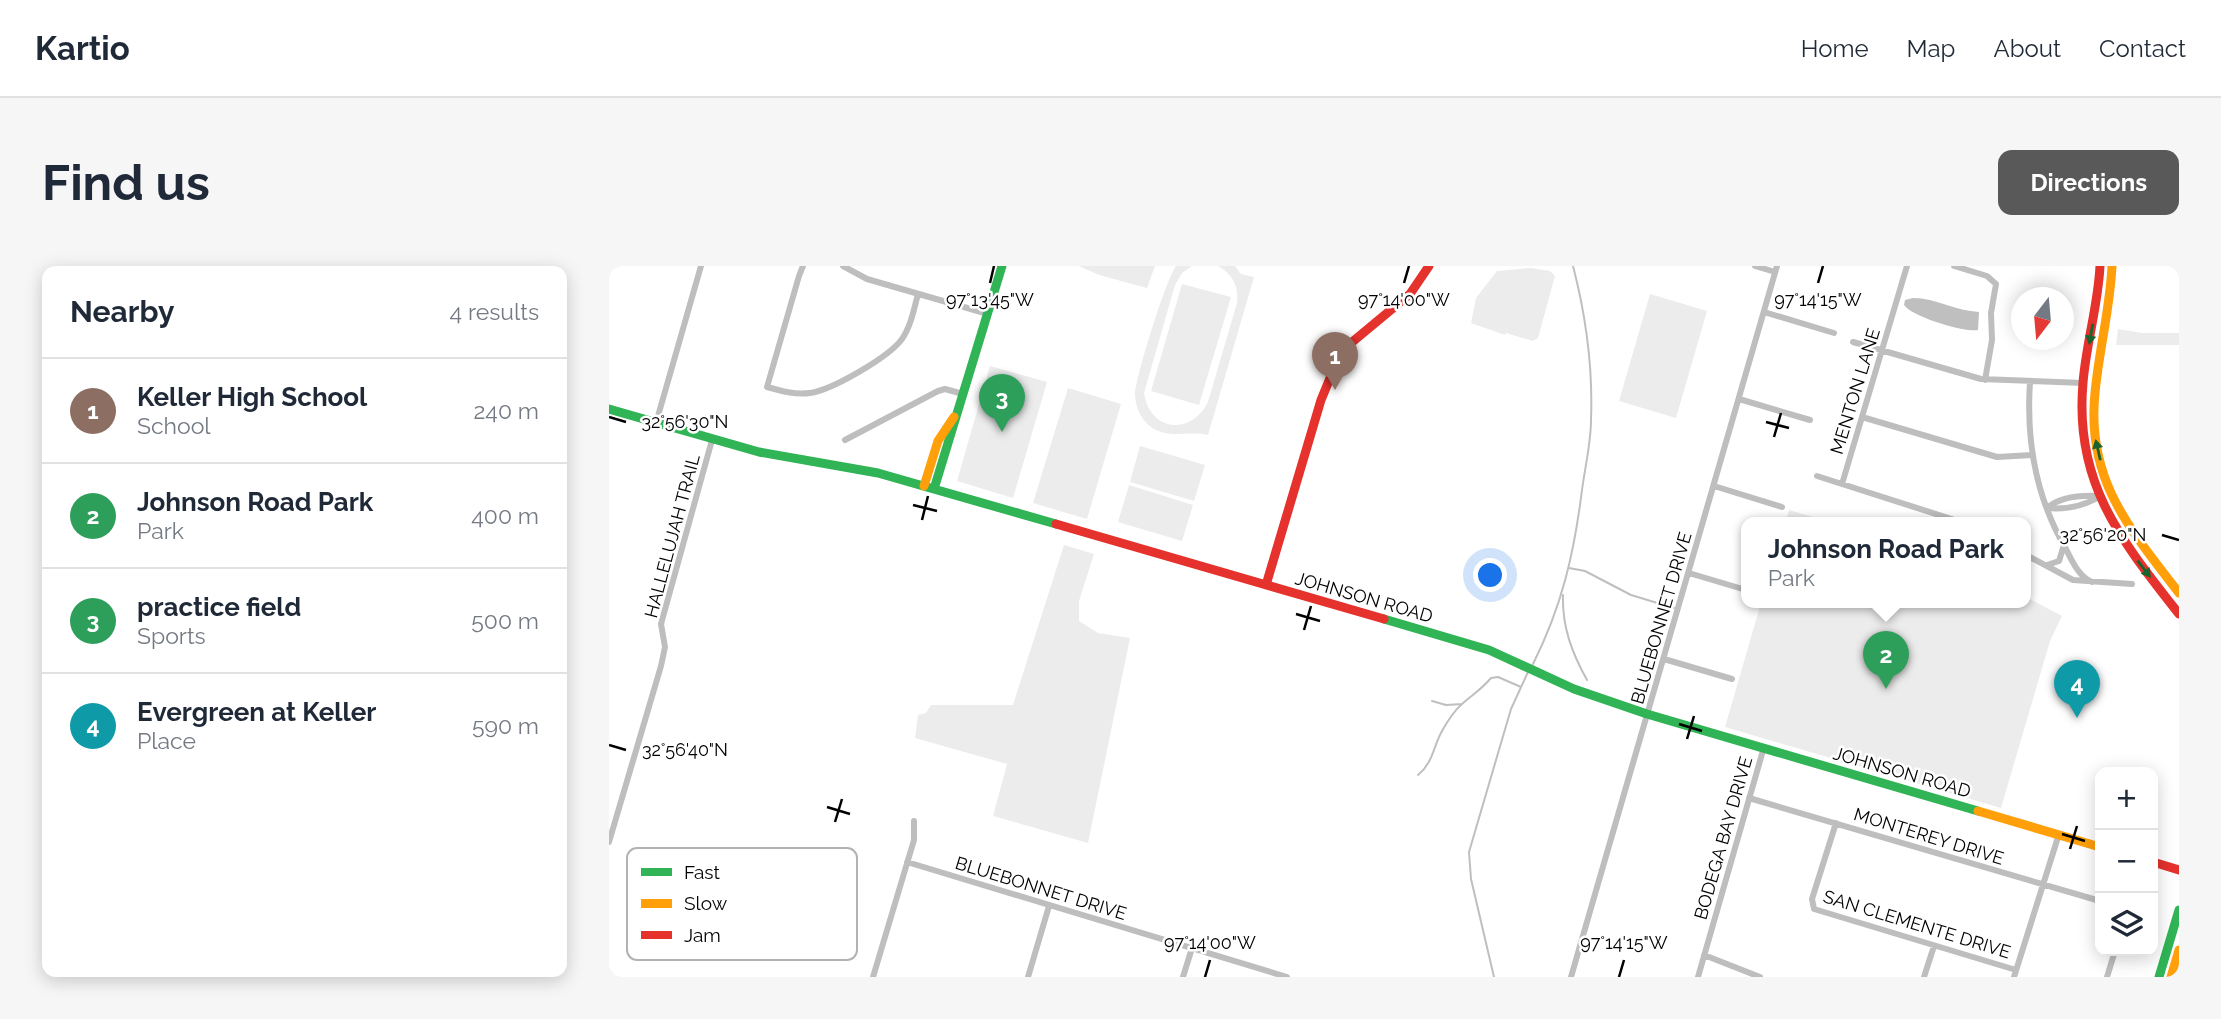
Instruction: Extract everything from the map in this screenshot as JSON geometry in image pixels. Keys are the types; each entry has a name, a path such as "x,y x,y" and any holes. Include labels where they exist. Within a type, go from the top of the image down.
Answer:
{"main road":[{"path":"934,489 1002,266"},
{"path":"1266,585 1317,414 1335,366 1363,332 1406,300 1429,266"},
{"path":"2100,266 2083,383 2082,437 2099,496 2121,539 2179,614"},
{"path":"2112,266 2108,313 2094,397 2095,435 2110,492 2129,528 2179,593"},
{"name":"JOHNSON ROAD","path":"609,410 712,440 792,459 859,469 924,486 1489,650 1543,677 1647,714 2095,845"},
{"path":"924,486 941,434 957,413"},
{"path":"2158,864 2179,870"},
{"path":"2159,977 2179,911"},
{"path":"2171,977 2179,950"}],"street":[{"path":"656,423 701,266"},
{"path":"803,266 767,387 796,393 816,391 886,356 906,332 918,294"},
{"path":"843,266 867,279 988,314"},
{"path":"1755,266 1776,269"},
{"name":"MENTON LANE","path":"1842,484 1907,266"},
{"path":"1954,266 1987,276 1994,281 1997,289 1991,313 1992,340 1985,380"},
{"name":"BLUEBONNET DRIVE","path":"1571,977 1776,269"},
{"path":"1764,312 1834,333"},
{"path":"1853,342 1985,380 2083,383"},
{"path":"2030,382 2032,455 2063,552 2059,561 2051,565 2042,563"},
{"path":"845,440 938,391 945,389 963,394"},
{"path":"1739,399 1810,420"},
{"path":"1862,417 1997,457 2032,455"},
{"name":"HALLELUJAH TRAIL","path":"609,842 661,666 665,646 661,624 712,440"},
{"path":"1817,476 1945,517"},
{"path":"1714,486 1782,507"},
{"path":"2047,508 2088,505 2099,496 2110,492"},
{"path":"2061,543 2084,578 2092,582"},
{"path":"2031,558 2071,580 2132,584"},
{"path":"1689,573 1741,589"},
{"path":"1664,659 1732,679"},
{"name":"BODEGA BAY DRIVE","path":"1698,977 1764,747"},
{"name":"MONTEREY DRIVE","path":"1749,798 2095,900"},
{"path":"873,977 914,836 914,821"},
{"name":"SAN CLEMENTE DRIVE","path":"1836,823 1812,899 1814,909 2015,974"},
{"path":"2015,974 2059,834"},
{"name":"BLUEBONNET DRIVE","path":"907,862 1287,977"},
{"path":"1028,977 1049,906"},
{"path":"1924,977 1934,946"},
{"path":"1183,977 1192,948"},
{"path":"1704,955 1760,977"},
{"path":"2107,977 2113,956"}],"shaded area":[{"path":"1079,266 1155,266 1147,288 1099,275"},
{"path":"1176,266 1192,266 1182,273 1175,285 1144,393 1154,416 1172,425 1192,420 1208,402 1237,303 1234,281 1218,266 1235,266 1241,274 1254,277 1208,435 1158,431 1144,421 1136,403 1135,394 1146,349"},
{"path":"1531,268 1550,271 1555,276 1538,338 1533,341 1506,333 1505,335 1471,323 1476,298 1497,271"},
{"path":"1182,284 1231,297 1199,405 1151,391"},
{"path":"1650,294 1707,311 1676,418 1619,401"},
{"path":"1913,298 1979,312 1978,330 1951,327 1917,314 1904,305 1905,300"},
{"path":"2118,329 2142,333 2179,333 2179,345 2116,345"},
{"path":"990,366 1047,382 1013,498 957,481"},
{"path":"1068,388 1121,404 1087,519 1033,503"},
{"path":"1140,446 1205,465 1194,501 1130,482"},
{"path":"1129,485 1193,505 1182,541 1118,522"},
{"path":"1789,510 1813,517 1787,517"},
{"path":"1064,545 1094,554 1079,601 1079,621 1098,633 1130,638 1088,843 993,816 1007,764 915,738 918,715 926,713 931,705 1013,705"},
{"path":"2031,600 2062,616 2050,641 2001,808 1725,727 1760,608 2031,608"}],"waterway":[{"path":"1533,664 1552,621 1565,579 1575,536 1590,437 1590,362 1582,304 1573,266"},
{"path":"1569,568 1585,571 1631,595 1674,608"},
{"path":"1563,595 1564,618 1569,639 1587,680"},
{"path":"1494,977 1471,879 1469,852 1511,709 1528,672"},
{"path":"1418,775 1430,760 1453,713 1491,678 1498,677 1521,687"},
{"path":"1432,701 1446,705 1462,704"}],"traffic: fast":[{"path":"934,489 1002,266"},
{"path":"609,409 759,452 878,473 1056,524"},
{"path":"1384,619 1489,650 1574,689 1647,714 1978,811"},
{"path":"2159,977 2179,910"}],"traffic: slow":[{"path":"2112,266 2095,393 2097,452 2115,502 2144,547 2179,593"},
{"path":"924,486 938,441 954,417"},
{"path":"1978,811 2095,846"},
{"path":"2171,977 2179,950"}],"traffic: jam":[{"path":"1266,585 1321,400 1335,366 1351,343 1410,294 1429,266"},
{"path":"2100,266 2083,383 2082,419 2086,451 2094,481 2121,535 2179,614"},
{"path":"1056,524 1384,619"},
{"path":"2158,864 2179,870"}],"place":[{"name":"Keller High School","path":"1335,390"},
{"name":"practice field","path":"1002,432"},
{"name":"Johnson Road Park","path":"1886,689"},
{"name":"Evergreen at Keller","path":"2077,718"}]}
